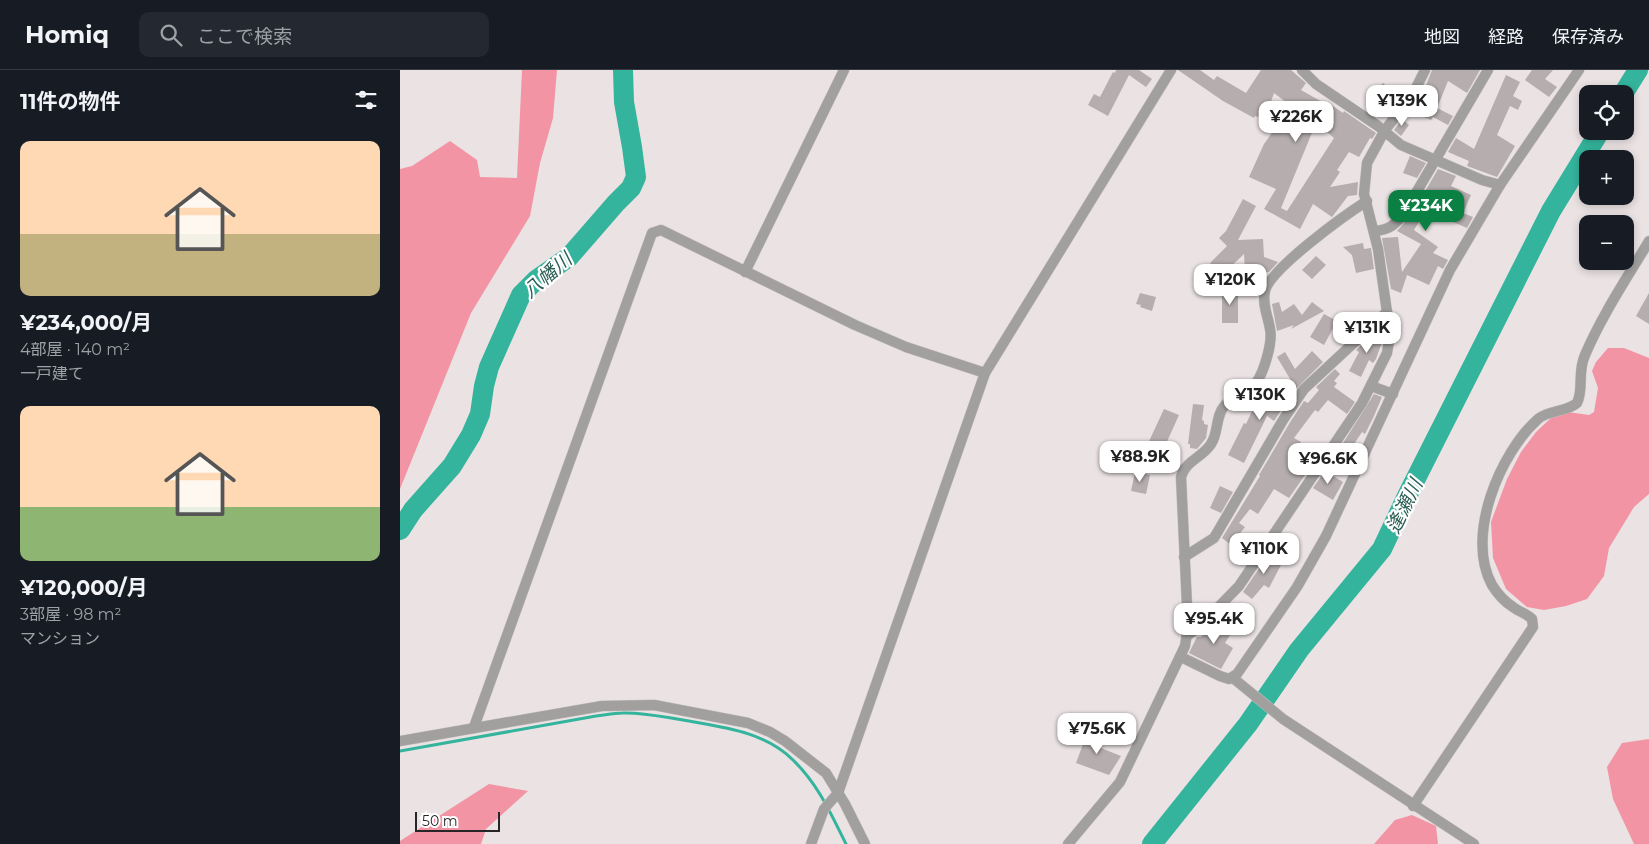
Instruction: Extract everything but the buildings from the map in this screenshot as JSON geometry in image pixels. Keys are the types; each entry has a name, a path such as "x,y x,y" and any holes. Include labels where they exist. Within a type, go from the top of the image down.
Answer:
{"street":[{"path":"745,272 844,70"},
{"path":"811,844 824,809 835,796 985,372 1172,70"},
{"path":"1302,70 1316,84 1385,130 1401,145 1482,180 1500,185"},
{"path":"1188,635 1199,627 1239,586 1372,386 1387,353 1389,341 1387,312 1374,230 1364,185 1367,163 1385,130 1413,94 1425,70"},
{"path":"1374,230 1388,229 1396,224 1406,210 1488,70"},
{"path":"1236,681 1297,587 1326,536 1450,270 1500,185 1579,70"},
{"path":"1068,844 1120,782 1181,656 1188,635 1181,478 1188,464 1204,451 1213,440 1221,410 1229,402 1253,387 1261,374 1271,342 1264,306 1268,282 1302,250 1351,211 1367,201"},
{"path":"474,727 652,233 661,230 855,326 906,347 985,372"},
{"path":"1413,806 1533,627 1532,619 1513,607 1492,584 1482,550 1486,512 1509,454 1540,417 1577,403 1580,394 1579,379 1584,357 1649,241"},
{"path":"1184,557 1214,538 1283,420 1304,389 1387,312"},
{"path":"1372,386 1393,394"},
{"path":"1181,656 1220,676 1236,681 1273,712 1413,806 1474,844"},
{"path":"400,741 602,706 654,705 748,723 770,732 806,756 826,773 835,796 865,844"}],"shaded area":[{"path":"522,70 557,70 553,118 540,163 530,216 471,313 400,489 400,169 412,166 450,141 477,160 480,177 517,178"},
{"path":"1608,348 1624,348 1649,358 1649,494 1634,507 1609,548 1604,576 1587,599 1566,606 1544,610 1527,607 1506,589 1493,558 1491,522 1507,479 1521,452 1536,432 1551,418 1568,412 1589,415 1594,412 1598,388 1592,371 1596,362"},
{"path":"1649,739 1649,844 1634,844 1613,799 1607,767 1622,743"},
{"path":"489,784 528,791 486,829 481,844 400,844 400,841"},
{"path":"1412,815 1436,826 1438,844 1374,844 1395,820"}],"waterway":[{"name":"八幡川","path":"400,530 413,510 452,466 471,435 480,414 489,367 521,295 536,280 569,257 631,188 636,177 624,102 623,70"},
{"name":"逢瀬川","path":"1629,85 1638,70"},
{"name":"逢瀬川","path":"1152,844 1248,724 1299,650 1382,549 1551,211 1594,140"},
{"path":"400,751 619,713 653,715 727,728 769,742 793,760 817,789 846,844"}]}
